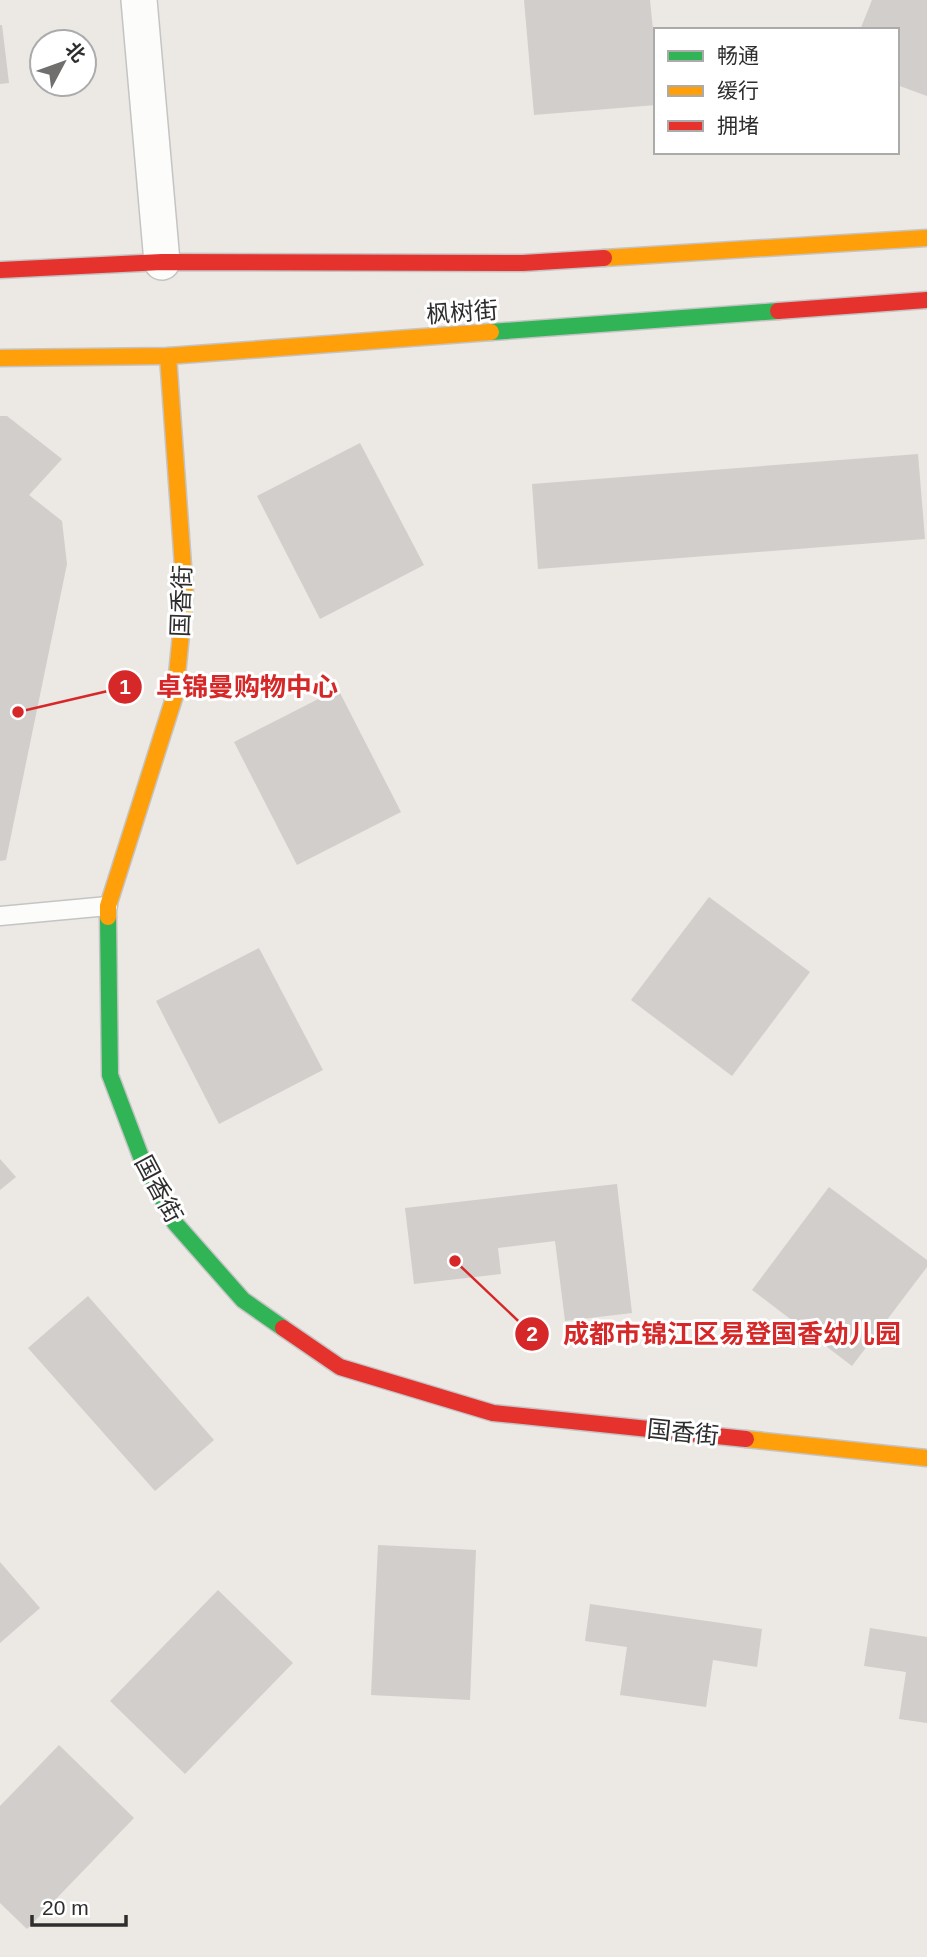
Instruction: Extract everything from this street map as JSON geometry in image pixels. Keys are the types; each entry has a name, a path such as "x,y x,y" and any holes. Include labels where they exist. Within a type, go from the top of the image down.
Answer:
{"street":[{"path":"139,0 162,262"},
{"name":"枫树街","path":"0,270 162,262 523,263 927,238"},
{"name":"枫树街","path":"0,358 169,356 927,300"},
{"name":"国香街","path":"169,356 185,594 176,682 108,906 110,1075 141,1157 175,1223 243,1300 340,1367 493,1413 927,1458"}],"lane":[{"path":"0,916 108,906"}],"building":[{"path":"524,0 650,0 654,40 654,105 534,115"},
{"path":"872,0 927,0 927,96 899,86 899,28 861,28"},
{"path":"0,25 9,83 0,84"},
{"path":"0,416 7,416 62,459 29,495 62,521 67,564 6,860 0,861"},
{"path":"360,443 424,565 320,619 257,496"},
{"path":"918,454 925,539 538,569 532,484"},
{"path":"338,689 401,812 297,865 234,742"},
{"path":"709,897 810,972 732,1076 631,1000"},
{"path":"259,948 323,1070 219,1124 156,1001"},
{"path":"0,1159 16,1177 0,1190"},
{"path":"617,1184 632,1313 565,1321 555,1241 498,1248 501,1274 414,1284 405,1208"},
{"path":"829,1187 927,1260 927,1267 852,1366 752,1290"},
{"path":"88,1296 214,1440 155,1491 28,1348"},
{"path":"378,1545 476,1550 470,1700 371,1695"},
{"path":"0,1562 40,1608 0,1643"},
{"path":"218,1590 293,1663 185,1774 110,1701"},
{"path":"590,1604 762,1629 757,1667 713,1660 706,1707 620,1695 627,1647 585,1641"},
{"path":"870,1628 927,1637 927,1723 899,1719 906,1672 864,1666"},
{"path":"59,1745 134,1818 27,1929 0,1903 0,1806"}],"traffic: fast":[{"path":"491,332 778,311"},
{"path":"108,917 110,1075 141,1157 175,1223 243,1300 283,1328"}],"traffic: slow":[{"path":"604,258 927,238"},
{"path":"0,358 168,356 491,332"},
{"path":"108,917 108,906 175,695 185,594 168,356"},
{"path":"746,1439 927,1458"}],"traffic: jam":[{"path":"0,270 162,262 523,263 604,258"},
{"path":"778,311 927,300"},
{"path":"283,1328 340,1367 493,1413 746,1439"}],"place":[{"name":"卓锦曼购物中心","path":"18,712"},
{"name":"成都市锦江区易登国香幼儿园","path":"455,1261"}]}
